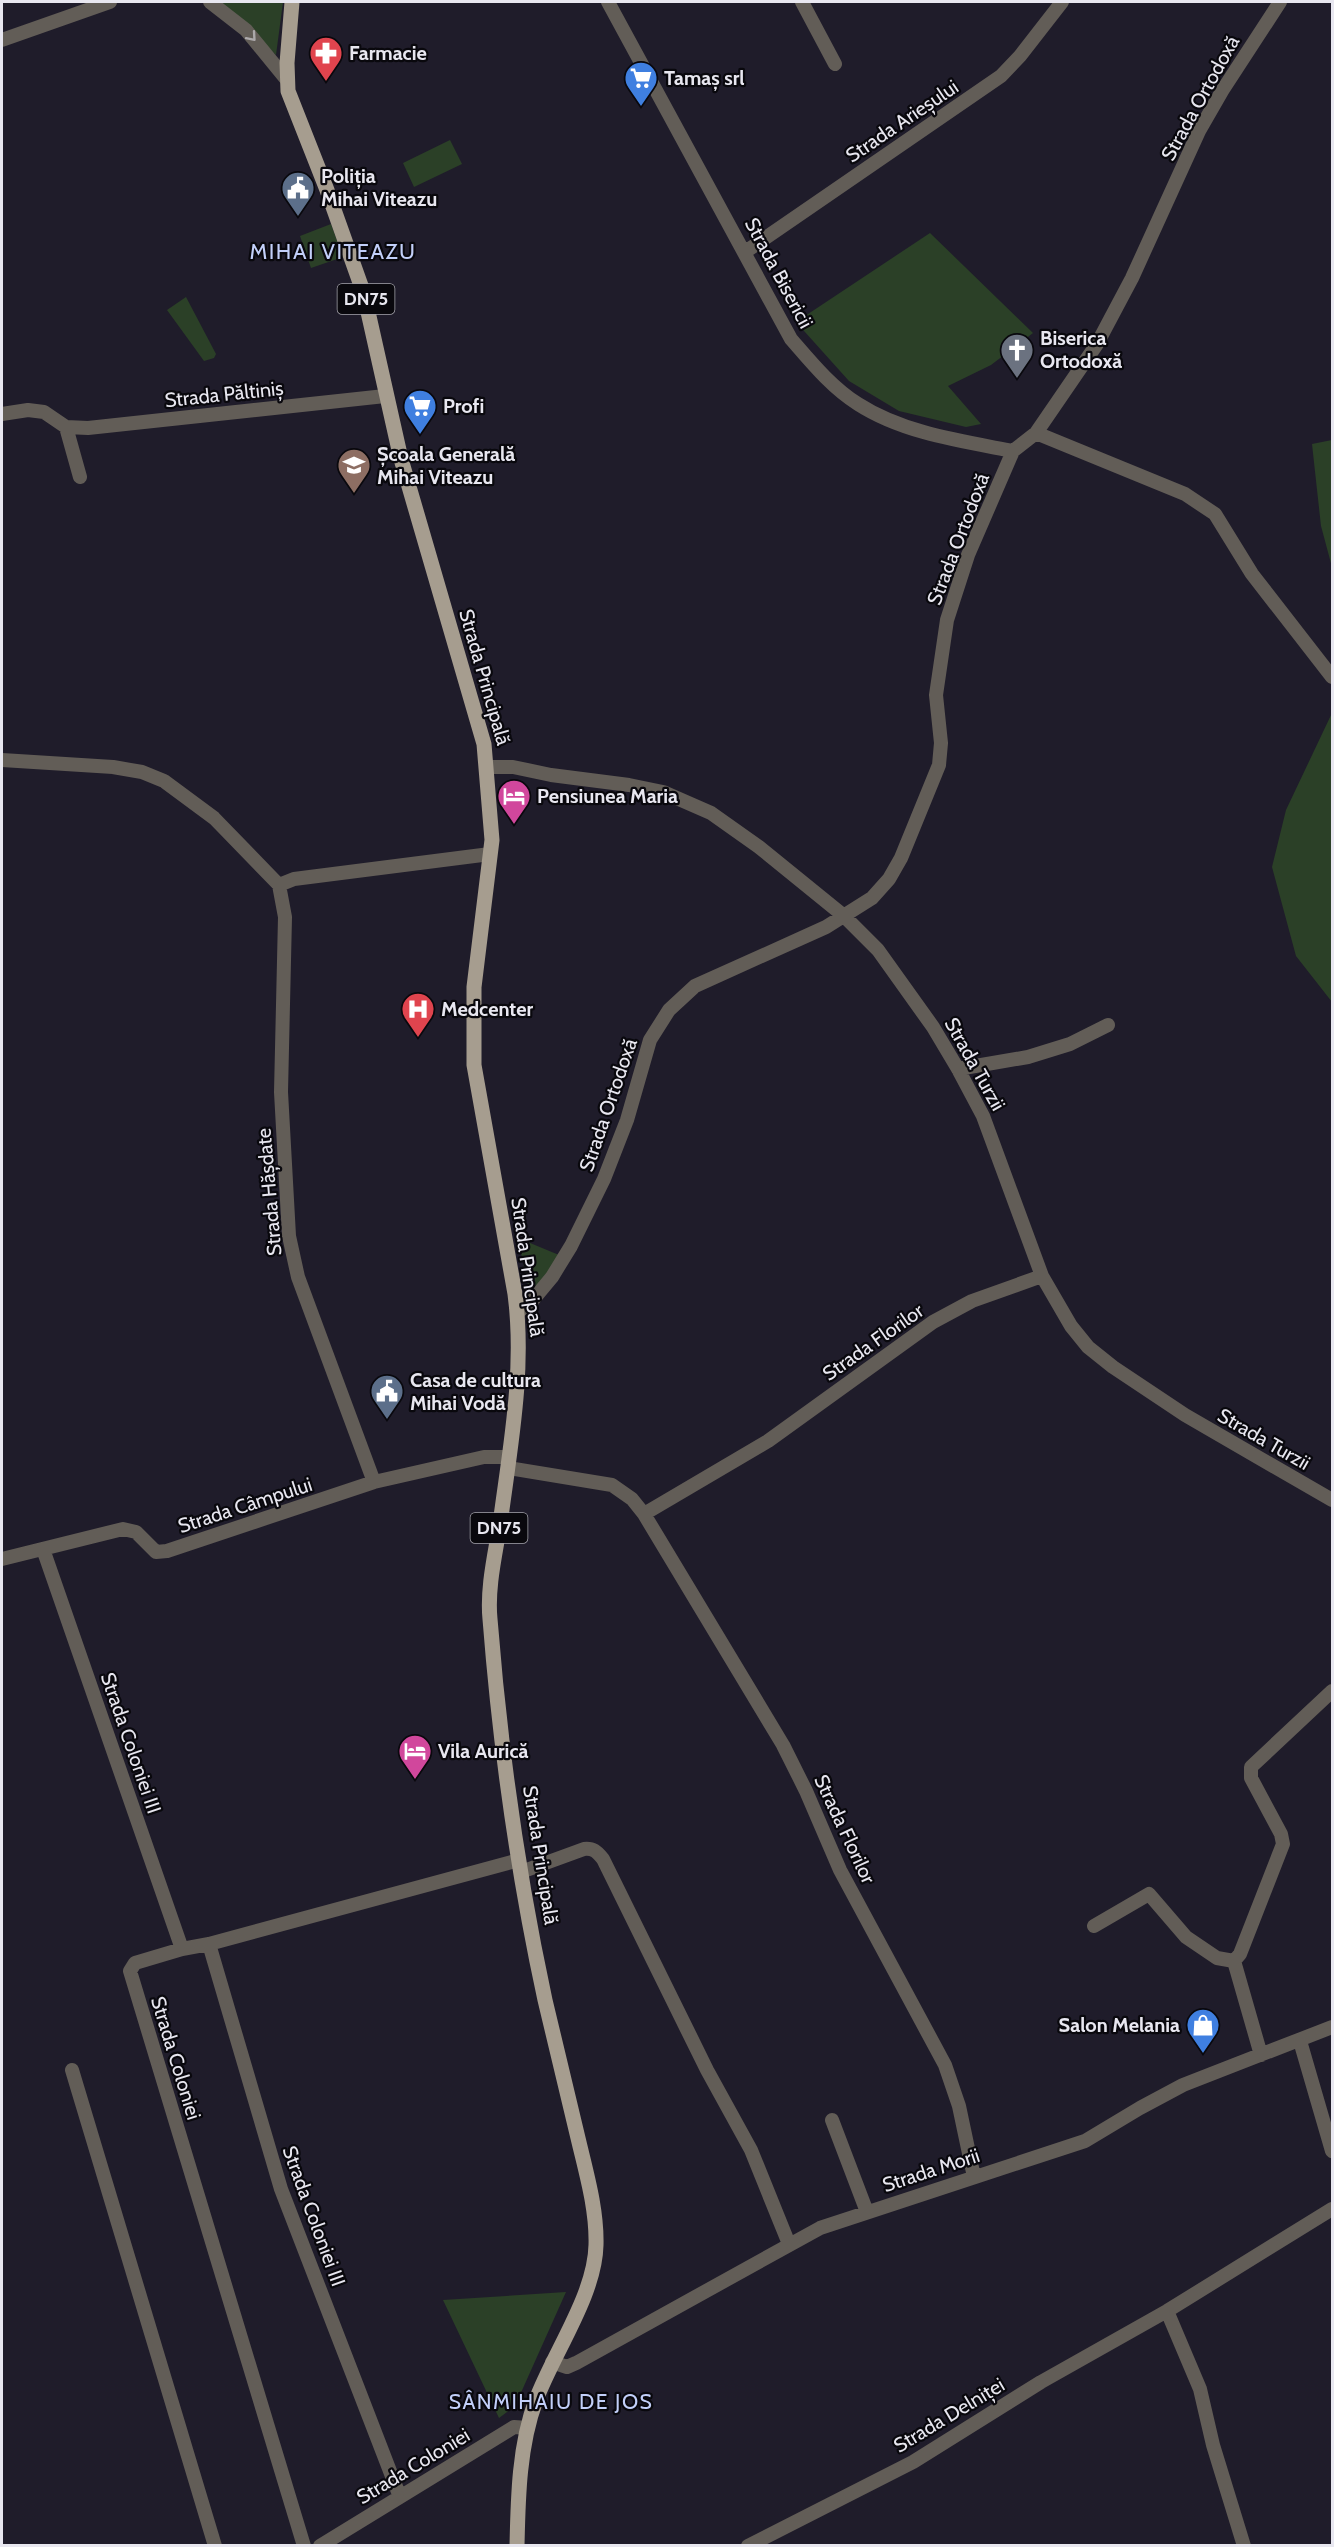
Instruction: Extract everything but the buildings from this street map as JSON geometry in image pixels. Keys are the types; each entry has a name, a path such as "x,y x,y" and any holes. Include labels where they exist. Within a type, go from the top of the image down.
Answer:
{"main road":[{"name":"Strada Principală","path":"292,2 286,80 290,97 327,190 364,294 401,459 484,744 488,767 490,854 474,987 474,1065 518,1312 519,1354 489,1616 503,1748 520,1866 544,1995 586,2173 595,2228 595,2259 591,2280 552,2362 535,2403 528,2428 520,2492 517,2546"}],"street":[{"path":"2,40 110,2"},
{"path":"210,2 246,30 286,80"},
{"name":"Strada Bisericii","path":"608,2 746,252 791,339 820,373 856,404 882,418 940,436 1013,452"},
{"path":"802,2 835,64"},
{"name":"Strada Arieșului","path":"746,252 1001,76 1020,56 1062,2"},
{"name":"Strada Ortodoxă","path":"518,1312 532,1301 552,1277 576,1237 604,1179 627,1120 650,1040 669,1010 695,987 826,927 844,916 872,897 889,879 902,858 939,765 941,743 936,695 947,620 968,555 1013,452 1036,433 1097,344 1132,278 1199,131 1280,2"},
{"name":"Strada Păltiniș","path":"66,427 88,428 386,396"},
{"path":"2,414 28,410 44,412 66,427 80,477"},
{"path":"1036,433 1185,494 1215,514 1252,574 1332,677"},
{"path":"2,760 114,767 142,772 164,781 214,818 279,885 294,879 490,854"},
{"name":"Strada Turzii","path":"488,767 513,766 551,775 629,785 666,794 711,813 759,847 844,916 879,950 933,1027 958,1069 983,1116 1042,1276 1071,1326 1088,1347 1113,1367 1185,1416 1332,1500"},
{"name":"Strada Hășdate","path":"279,885 285,918 281,1092 289,1236 298,1277 374,1482"},
{"path":"958,1069 1028,1057 1070,1044 1108,1025"},
{"name":"Strada Florilor","path":"644,1514 768,1441 933,1322 972,1301 1042,1276"},
{"name":"Strada Câmpului","path":"2,1558 123,1529 136,1532 156,1552 167,1551 374,1482 484,1457 508,1462"},
{"name":"Strada Florilor","path":"508,1462 612,1485 632,1498 644,1514 783,1745 806,1791 840,1870 945,2065 959,2106 974,2177"},
{"name":"Strada Coloniei III","path":"43,1549 182,1949"},
{"path":"1234,1961 1240,1954 1283,1844 1281,1834 1251,1778 1251,1767 1332,1692"},
{"name":"Strada Coloniei","path":"304,2546 130,1971 135,1963 182,1949 591,1849 603,1859 707,2070 751,2150 789,2244"},
{"path":"1094,1926 1149,1894 1186,1937 1217,1958 1234,1961"},
{"name":"Strada Coloniei III","path":"209,1944 281,2189 400,2497"},
{"path":"1234,1961 1261,2055"},
{"name":"Strada Morii","path":"552,2362 567,2367 576,2363 820,2228 1085,2141 1184,2085 1332,2027"},
{"path":"1300,2041 1332,2151"},
{"path":"72,2070 215,2546"},
{"path":"832,2121 867,2212"},
{"name":"Strada Delniței","path":"748,2546 913,2462 1041,2382 1167,2311 1332,2209"},
{"path":"1167,2311 1200,2389 1213,2445 1244,2546"},
{"name":"Strada Coloniei","path":"320,2546 514,2427 528,2428"}],"green space":[{"path":"215,2 283,2 276,55 231,12"},
{"path":"450,140 462,164 414,187 403,163"},
{"path":"331,224 343,257 311,268 300,236"},
{"path":"930,233 1033,333 991,365 948,386 981,424 966,427 899,411 849,381 796,322"},
{"path":"186,297 216,354 214,358 204,361 167,310"},
{"path":"1332,440 1332,567 1321,526 1312,444"},
{"path":"1332,713 1332,1002 1296,956 1272,867 1286,810"},
{"path":"518,1238 559,1255 547,1277 529,1291"},
{"path":"566,2292 515,2406 499,2418 443,2300"}],"place":[{"name":"Farmacie","path":"326,82"},
{"name":"Tamaș srl","path":"641,107"},
{"name":"Poliția Mihai Viteazu","path":"298,217"},
{"name":"Biserica Ortodoxă","path":"1017,379"},
{"name":"Profi","path":"420,435"},
{"name":"Școala Generală Mihai Viteazu","path":"354,494"},
{"name":"Pensiunea Maria","path":"514,825"},
{"name":"Medcenter","path":"418,1038"},
{"name":"Casa de cultura Mihai Vodă","path":"387,1420"},
{"name":"Vila Aurică","path":"415,1780"},
{"name":"Salon Melania","path":"1203,2054"}],"district":[{"name":"MIHAI VITEAZU","path":"333,251"},
{"name":"SÂNMIHAIU DE JOS","path":"551,2402"}]}
